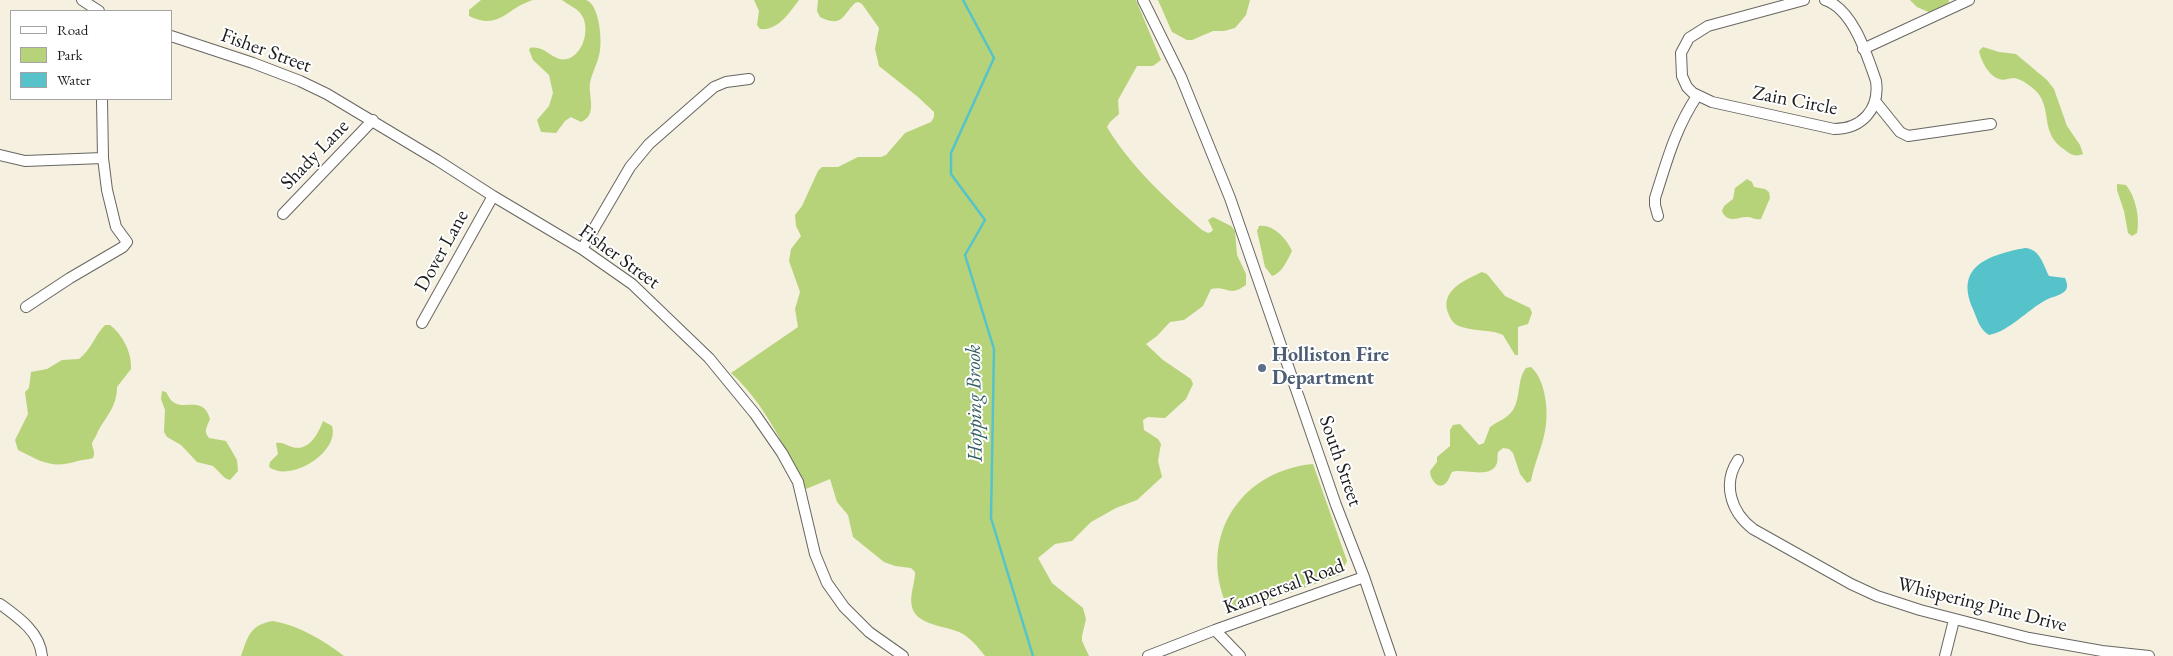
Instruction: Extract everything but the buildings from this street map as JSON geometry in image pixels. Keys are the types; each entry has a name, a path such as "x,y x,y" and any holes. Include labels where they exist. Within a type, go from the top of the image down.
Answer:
{"street":[{"path":"82,0 97,10"},
{"name":"South Street","path":"1143,0 1195,109 1230,198 1336,505 1364,577 1391,656"},
{"path":"1658,216 1654,205 1655,198 1682,120 1697,96 1685,84 1680,67 1681,53 1689,38 1708,26 1804,0"},
{"path":"1825,0 1838,6 1844,12 1863,49 1876,81 1875,101 1900,132 1908,136 1991,124"},
{"path":"1863,49 1969,0"},
{"name":"Fisher Street","path":"172,36 300,81 328,94 582,249 632,284 709,358 747,402 796,477 815,554 822,574 832,591 869,632 903,656"},
{"path":"582,249 630,167 648,144 714,87 726,82 749,79"},
{"name":"Zain Circle","path":"1697,96 1712,102 1834,129 1850,128 1858,124 1870,113 1875,101"},
{"path":"26,307 70,278 123,248 127,242 116,227 110,208 103,158 102,100"},
{"name":"Shady Lane","path":"283,214 373,120"},
{"path":"0,155 25,161 103,158"},
{"name":"Dover Lane","path":"422,323 493,196"},
{"name":"Whispering Pine Drive","path":"1738,460 1732,469 1729,479 1731,496 1739,517 1753,529 1862,590 1954,620 2052,643 2148,656"},
{"name":"Kampersal Road","path":"1215,630 1364,577"},
{"path":"0,604 32,632 42,650 42,656"},
{"path":"1945,656 1954,620"},
{"path":"1148,656 1215,630 1240,656"}],"green space":[{"path":"481,0 533,0 496,20 488,21 469,16 469,10"},
{"path":"562,0 586,0 597,14 601,45 590,83 591,110 586,119 581,122 571,117 565,121 556,133 541,132 537,120 549,106 553,93 549,75 533,60 529,50 530,48 536,48 559,59 570,58 579,50 584,38 584,19 577,10"},
{"path":"754,0 799,0 778,24 766,29 760,29 757,25 759,11"},
{"path":"818,0 1136,0 1161,60 1153,66 1137,66 1118,100 1119,114 1107,127 1138,169 1163,195 1202,230 1208,233 1213,230 1208,220 1213,217 1231,226 1235,231 1237,255 1246,274 1246,285 1235,291 1211,289 1203,306 1184,320 1170,322 1157,336 1146,344 1163,360 1191,379 1193,384 1186,399 1165,418 1148,417 1143,420 1144,430 1158,439 1161,444 1158,461 1162,477 1137,500 1116,508 1091,522 1072,541 1055,544 1038,558 1052,583 1083,608 1086,619 1082,641 1089,656 985,656 963,634 919,618 911,603 915,572 911,568 895,566 884,562 853,537 848,515 837,502 830,479 806,489 782,442 764,413 743,385 731,373 798,327 795,309 800,292 789,261 791,249 801,236 796,226 795,215 802,206 818,171 822,167 838,167 858,157 881,157 886,155 905,133 931,122 934,117 934,112 918,97 879,66 875,49 879,28 862,4 855,3 841,19 833,21 820,17 817,11"},
{"path":"1158,0 1250,0 1246,15 1235,28 1213,31 1192,40 1187,40 1172,32"},
{"path":"1910,0 1949,0 1948,7 1933,14 1917,7"},
{"path":"1983,47 1999,52 2016,54 2047,80 2054,89 2067,126 2080,145 2083,154 2071,154 2057,143 2049,129 2042,99 2035,90 2014,78 2001,80 1989,71 1979,51"},
{"path":"1747,179 1752,182 1754,187 1765,189 1769,192 1770,198 1761,219 1749,217 1727,218 1722,211 1724,206 1733,199 1735,188"},
{"path":"2117,184 2126,185 2135,202 2138,227 2137,233 2132,236 2128,233"},
{"path":"1259,226 1269,227 1279,233 1292,251 1286,263 1272,276 1265,267 1257,231"},
{"path":"1482,272 1487,274 1505,296 1530,308 1532,313 1528,324 1518,327 1518,355 1515,355 1503,335 1473,330 1460,326 1451,320 1447,307 1447,299 1450,293 1461,283"},
{"path":"105,325 110,325 123,339 130,357 131,369 117,387 115,401 92,442 93,458 54,464 41,461 18,450 15,440 28,414 25,392 29,388 31,372 47,369 62,360 79,359"},
{"path":"1531,367 1543,388 1547,415 1544,437 1531,481 1527,483 1520,474 1513,453 1509,449 1503,448 1498,452 1494,468 1489,471 1452,472 1447,482 1440,486 1437,485 1431,477 1430,471 1437,462 1437,457 1450,446 1450,430 1453,425 1460,424 1479,445 1484,443 1490,427 1505,418 1513,410 1523,372 1526,368"},
{"path":"162,391 166,392 172,401 178,404 198,405 207,412 210,419 206,429 207,436 226,441 237,460 238,471 230,480 225,478 213,466 197,462 181,445 167,437 164,432 165,410 161,399"},
{"path":"323,421 332,426 332,436 329,446 321,455 301,468 289,471 278,471 269,467 270,462 278,454 276,443 298,448 303,447 312,441"},
{"path":"1313,464 1347,561 1340,575 1231,614 1221,588 1217,562 1220,538 1229,516 1243,496 1262,481 1286,470"},
{"path":"273,621 293,626 311,634 344,656 241,656 251,632 259,625"}],"water":[{"path":"2025,248 2038,254 2049,276 2065,278 2067,289 2039,304 2011,325 1989,335 1979,324 1973,309 1968,294 1968,282 1978,265 1988,259 1999,254"}],"waterway":[{"name":"Hopping Brook","path":"963,0 994,58 951,153 951,174 985,220 965,255 994,349 991,518 1033,656"}],"place":[{"name":"Holliston Fire Department","path":"1262,368"}]}
